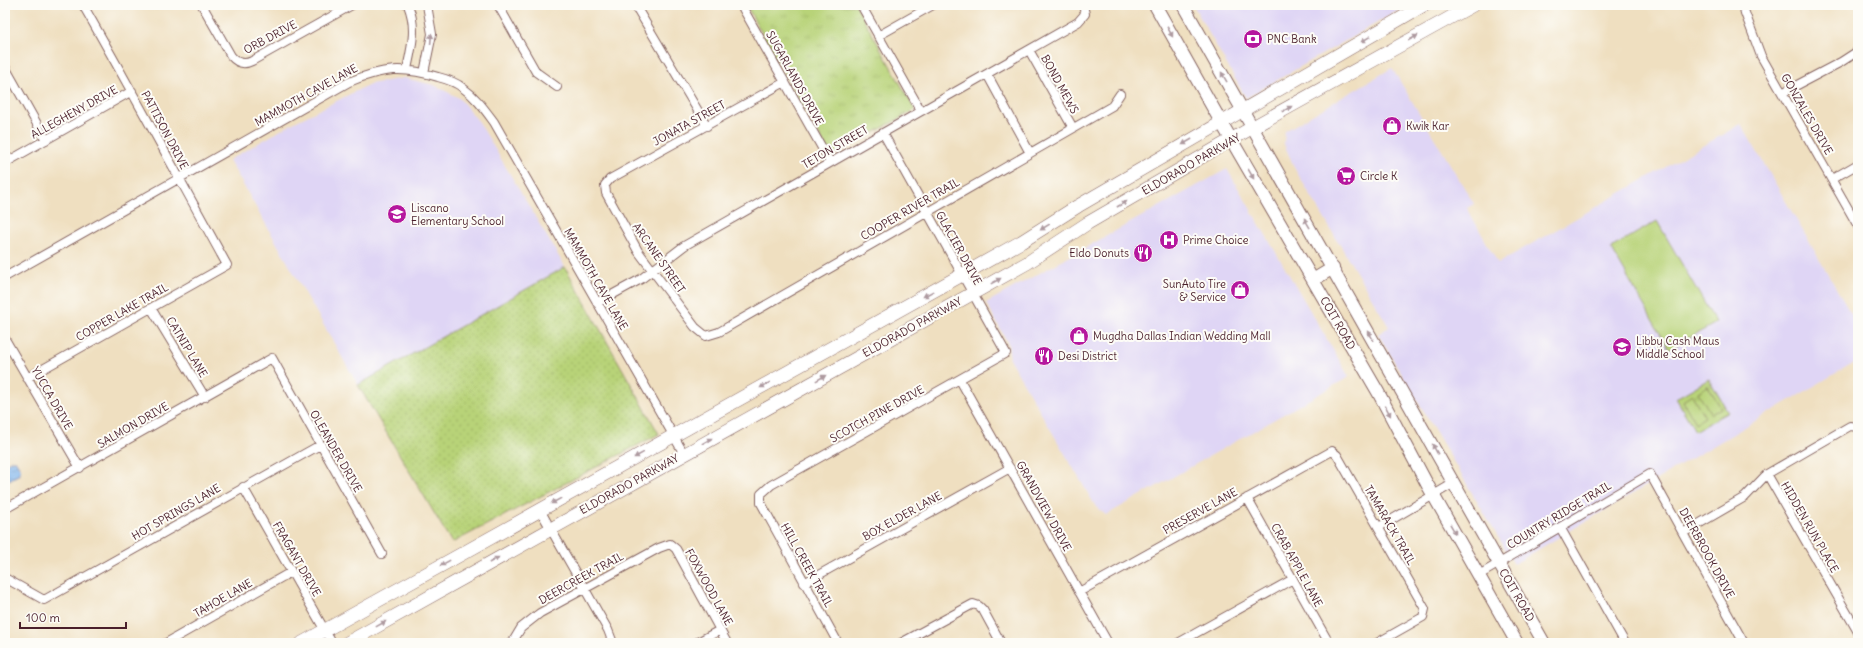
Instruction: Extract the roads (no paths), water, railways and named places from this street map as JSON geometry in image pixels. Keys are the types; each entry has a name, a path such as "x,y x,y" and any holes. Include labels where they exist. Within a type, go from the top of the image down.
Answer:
{"main road":[{"name":"COIT ROAD","path":"1155,5 1221,122 1378,392 1433,495 1517,643"},
{"name":"COIT ROAD","path":"1183,5 1544,643"},
{"name":"ELDORADO PARKWAY","path":"302,643 1021,242 1078,206 1424,5"},
{"name":"ELDORADO PARKWAY","path":"347,643 1027,263 1088,223 1253,127 1473,5"},
{"path":"1384,28 1395,48"},
{"path":"1078,206 1088,223"},
{"path":"1313,280 1333,268"},
{"path":"1378,392 1397,382"}],"street":[{"name":"PATTISON DRIVE","path":"84,5 227,265"},
{"name":"ORB DRIVE","path":"202,5 231,56 240,63 252,61 352,5"},
{"path":"407,69 414,34 412,17 408,5"},
{"path":"424,73 432,34 427,5"},
{"path":"498,5 536,72 557,87"},
{"path":"635,5 707,126"},
{"name":"SUGARLANDS DRIVE","path":"741,5 830,162"},
{"path":"861,5 921,111"},
{"path":"878,36 933,5"},
{"name":"TETON STREET","path":"597,303 641,279 684,246 1078,22 1085,14 1083,5"},
{"name":"GONZALES DRIVE","path":"1745,7 1757,47 1858,226"},
{"name":"BOND MEWS","path":"1029,50 1073,128"},
{"path":"1782,93 1841,62 1858,51"},
{"path":"5,67 46,140"},
{"name":"MAMMOTH CAVE LANE","path":"5,277 349,82 366,74 384,71 407,69 424,73 463,87 481,104 494,122 684,454"},
{"path":"987,74 1030,153"},
{"name":"JONATA STREET","path":"606,186 610,179 785,82"},
{"name":"ALLEGHENY DRIVE","path":"5,163 132,91"},
{"name":"COOPER RIVER TRAIL","path":"706,336 719,332 1112,106 1120,94"},
{"name":"GLACIER DRIVE","path":"883,133 1006,353"},
{"path":"1832,180 1858,164"},
{"name":"ARCANE STREET","path":"606,186 606,193 624,227 652,270 694,327 706,336"},
{"name":"COPPER LAKE TRAIL","path":"27,378 227,265"},
{"name":"CATNIP LANE","path":"151,308 205,397"},
{"name":"YUCCA DRIVE","path":"5,339 80,468"},
{"name":"SCOTCH PINE DRIVE","path":"760,496 762,492 771,485 1006,353"},
{"name":"SALMON DRIVE","path":"5,509 80,468 272,358"},
{"name":"OLEANDER DRIVE","path":"272,358 382,554"},
{"name":"GRANDVIEW DRIVE","path":"960,380 1108,643"},
{"path":"1683,533 1745,497 1767,474 1855,426"},
{"name":"HOT SPRINGS LANE","path":"5,578 44,600 320,445"},
{"name":"PRESERVE LANE","path":"1079,592 1332,451"},
{"name":"TAMARACK TRAIL","path":"1332,451 1337,455 1424,606 1425,612 1423,617 1377,643"},
{"name":"BOX ELDER LANE","path":"804,583 1010,468"},
{"name":"COUNTRY RIDGE TRAIL","path":"1479,575 1650,474"},
{"name":"DEERBROOK DRIVE","path":"1650,474 1744,643"},
{"name":"HIDDEN RUN PLACE","path":"1767,474 1858,632"},
{"path":"1379,526 1454,483"},
{"name":"FRAGANT DRIVE","path":"243,487 332,643"},
{"name":"HILL CREEK TRAIL","path":"760,496 761,503 838,643"},
{"name":"CRAB APPLE LANE","path":"1247,498 1329,643"},
{"path":"540,510 608,630 613,643"},
{"path":"1560,527 1626,643"},
{"name":"DEERCREEK TRAIL","path":"512,643 521,628 540,613 662,546 670,544"},
{"name":"FOXWOOD LANE","path":"670,544 676,550 728,643"},
{"name":"TAHOE LANE","path":"166,643 291,572"},
{"path":"1178,643 1293,579"},
{"path":"901,643 970,605 976,604 983,610 1001,643"},
{"path":"696,643 720,630"}],"water":[{"path":"12,460 13,462 15,460 21,470 19,472 20,474 9,480 5,474 5,464"}],"place":[{"name":"PNC Bank","path":"1253,39"},
{"name":"Kwik Kar","path":"1392,126"},
{"name":"Circle K","path":"1346,176"},
{"name":"Liscano Elementary School","path":"397,214"},
{"name":"Prime Choice","path":"1169,240"},
{"name":"Eldo Donuts","path":"1143,253"},
{"name":"SunAuto Tire & Service","path":"1240,290"},
{"name":"Mugdha Dallas Indian Wedding Mall","path":"1079,336"},
{"name":"Libby Cash Maus Middle School","path":"1622,347"},
{"name":"Desi District","path":"1044,356"}]}
